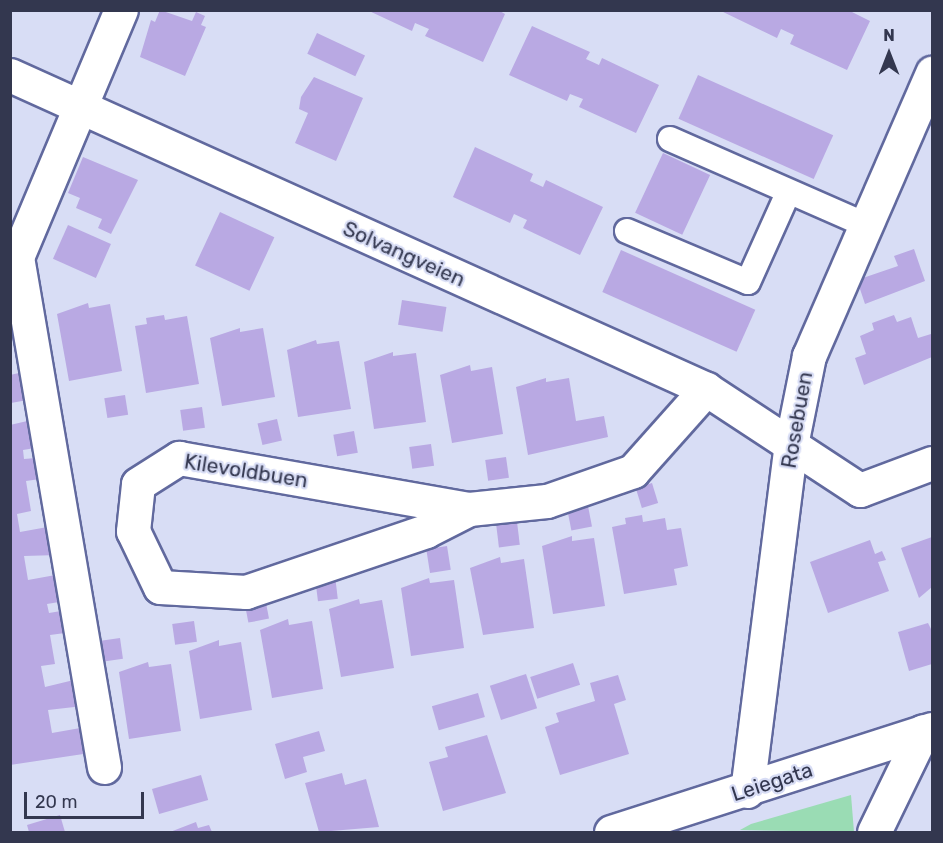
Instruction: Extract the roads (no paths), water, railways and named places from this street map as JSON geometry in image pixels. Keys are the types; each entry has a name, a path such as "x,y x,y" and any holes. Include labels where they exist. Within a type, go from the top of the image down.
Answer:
{"street":[{"path":"104,767 17,257 121,10"},
{"name":"Rosebuen","path":"747,791 791,445 809,356 933,73"},
{"name":"Solvangveien","path":"10,75 706,389 860,490 933,463"},
{"name":"Kilevoldbuen","path":"469,508 426,531 246,592 160,587 133,531 138,484 178,458 469,508 547,501 633,471 706,389"},
{"path":"874,832 928,730"},
{"name":"Leiegata","path":"611,832 747,791 928,730"}],"lane":[{"path":"670,139 788,193 866,225"},
{"path":"627,231 748,282 788,193"}]}
